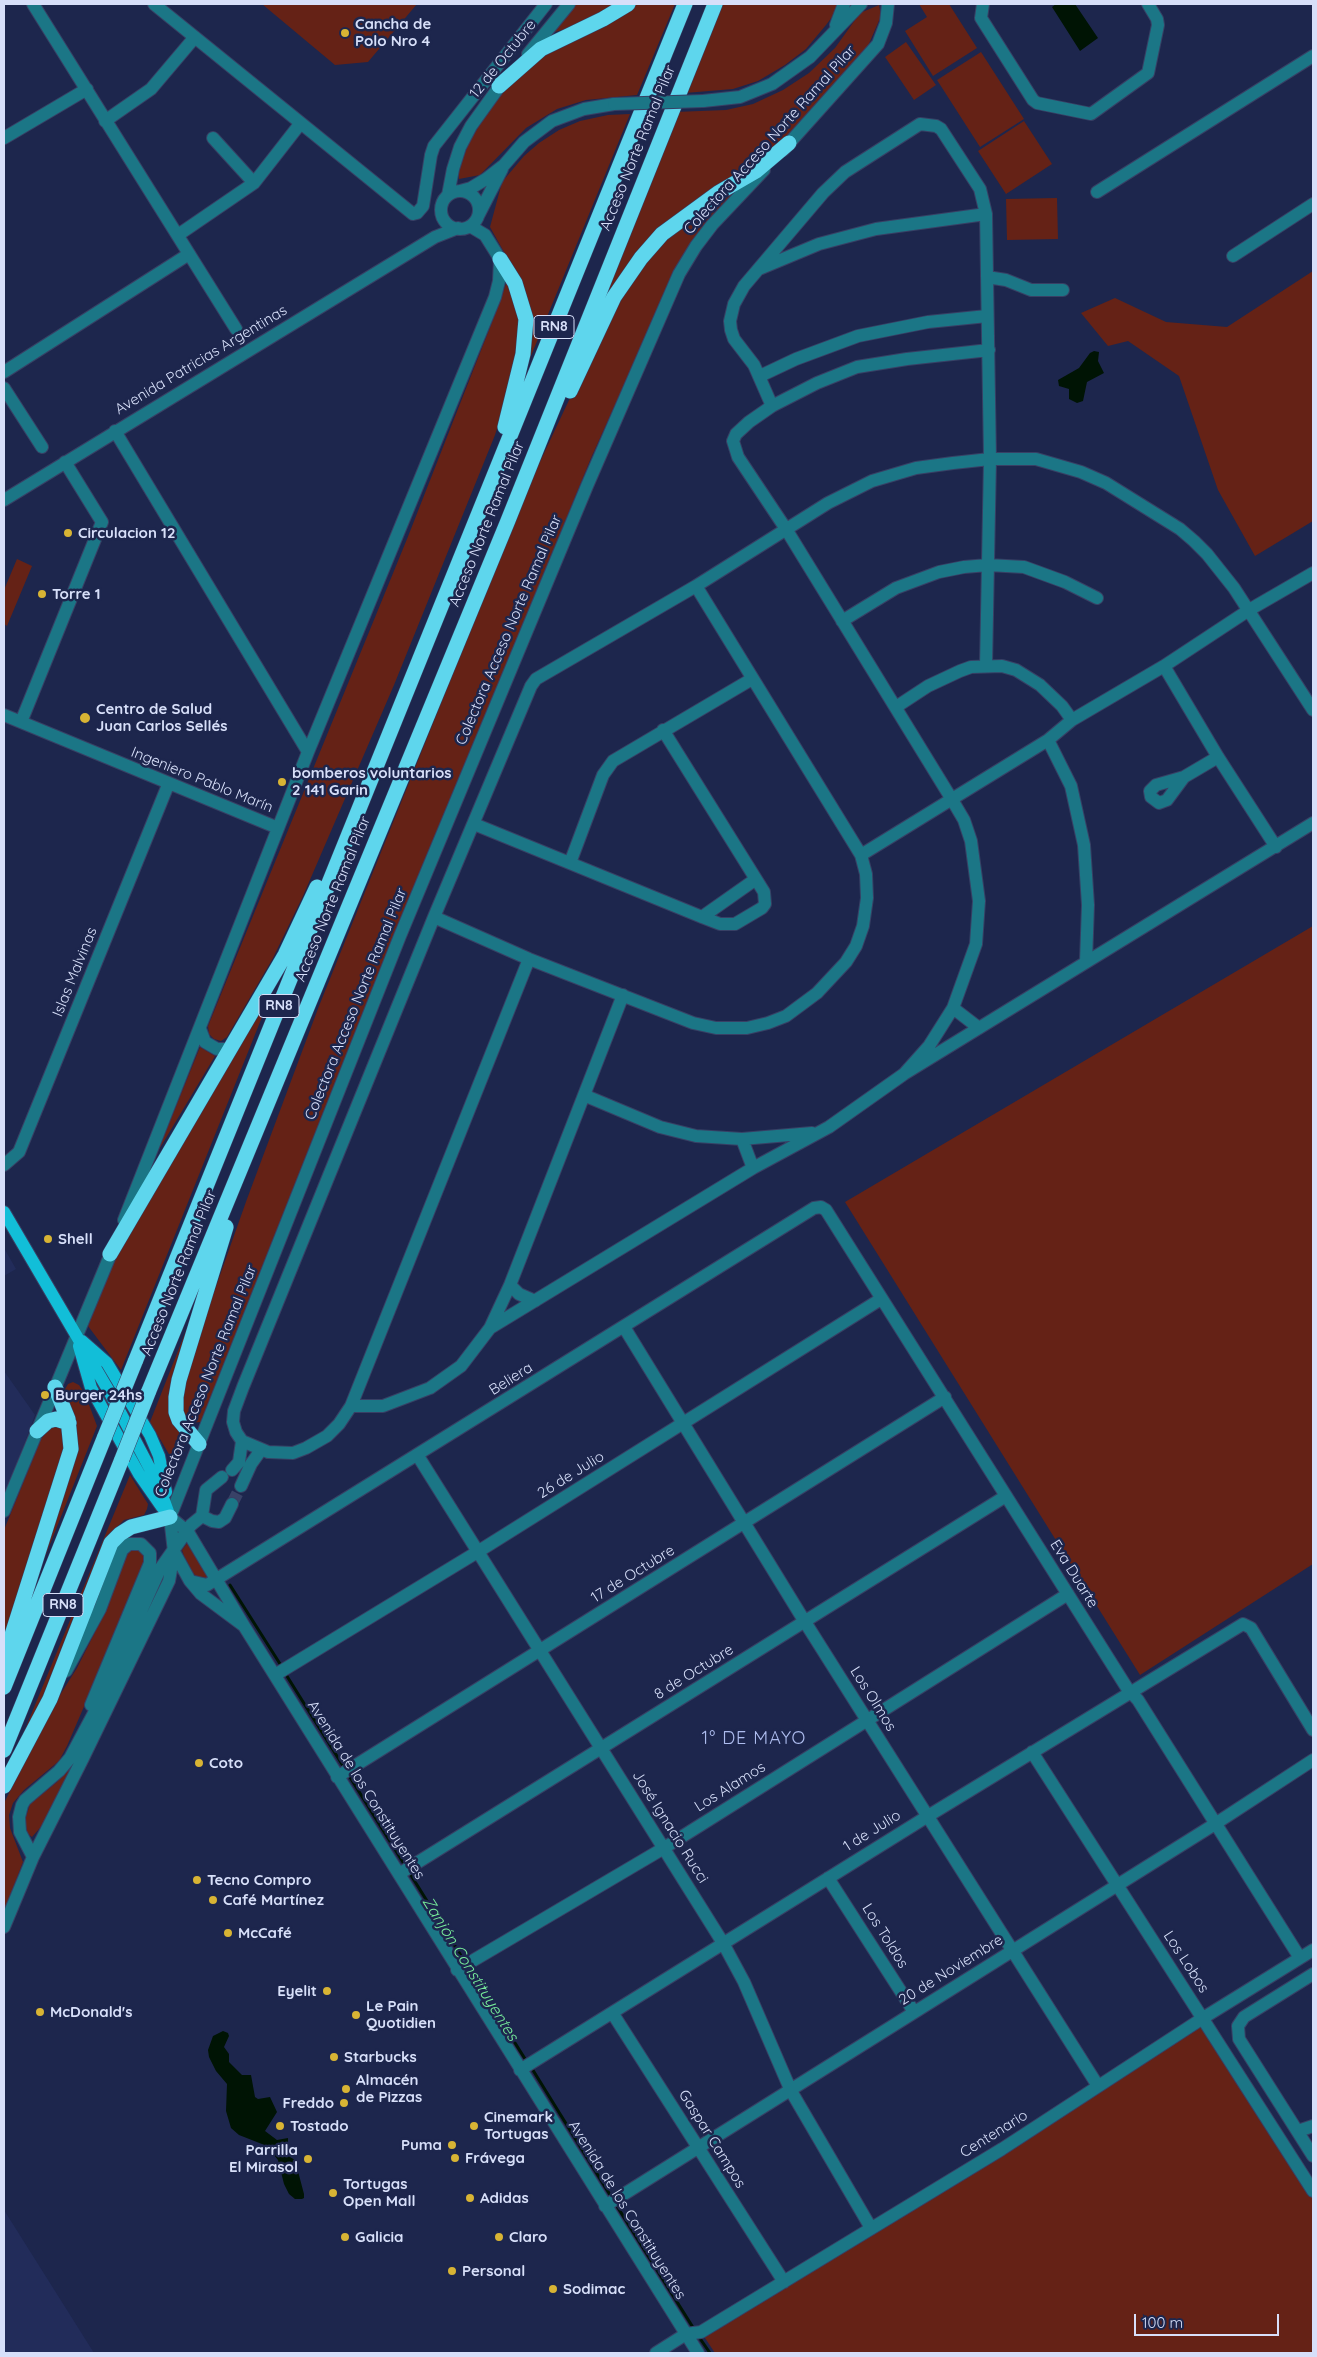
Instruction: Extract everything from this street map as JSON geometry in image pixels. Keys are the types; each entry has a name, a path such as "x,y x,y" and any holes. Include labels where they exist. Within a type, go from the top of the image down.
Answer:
{"highway":[{"path":"499,86 541,49 603,19 628,4"},
{"name":"Acceso Norte Ramal Pilar","path":"4,1687 685,4"},
{"name":"Acceso Norte Ramal Pilar","path":"4,1750 148,1393 507,523 715,4"},
{"path":"507,523 614,297 641,258 662,234 690,212 756,170 789,143"},
{"path":"493,477 526,337 526,319 522,302 515,284 500,259"},
{"path":"110,1254 285,955 424,651"},
{"path":"199,1444 178,1420 176,1412 179,1380 257,1130"},
{"path":"4,1660 71,1449 69,1424 55,1388"},
{"path":"37,1431 48,1421 56,1419 69,1424"},
{"path":"4,1786 50,1699 112,1543 120,1534 131,1527 170,1517"}],"main road":[{"name":"Avenida de los Constituyentes","path":"4,1212 110,1394 158,1484 170,1517"}],"street":[{"path":"33,4 236,329"},
{"path":"154,4 409,212 418,213 423,206 430,155 434,146 546,4"},
{"name":"12 de Octubre","path":"454,193 453,169 460,147 471,126 499,86 569,4"},
{"path":"832,34 844,4"},
{"path":"468,224 504,165 524,142 552,122 584,109 614,104 703,101 740,97 772,84 810,57 861,4"},
{"name":"Colectora Acceso Norte Ramal Pilar","path":"170,1517 400,936 583,495 679,274 696,246 712,226 878,44 886,23 888,4"},
{"path":"982,4 981,18 1033,100 1037,103 1091,114 1148,74 1158,25 1157,18 1148,4"},
{"path":"105,121 151,89 195,37"},
{"path":"1096,192 1313,56"},
{"path":"4,138 87,89"},
{"path":"772,406 761,383 760,376 734,339 730,321 734,304 740,292 755,270 832,183 856,164 920,124 927,123 941,129 980,189 986,214 990,459 986,666"},
{"path":"178,235 254,183 300,124"},
{"path":"213,138 254,183"},
{"path":"4,1511 110,1254 308,752 486,321 499,281 500,259 485,235 468,224 447,223 442,209 454,193 476,186 504,165"},
{"path":"454,193 471,195 476,199 478,205 468,224"},
{"path":"1233,256 1313,204"},
{"name":"Avenida Patricias Argentinas","path":"416,249 432,233 442,209"},
{"path":"755,270 819,244 867,231 902,224 986,214"},
{"name":"Avenida Patricias Argentinas","path":"4,500 416,249 443,233 468,224"},
{"path":"4,372 189,254"},
{"path":"987,277 1006,280 1031,290 1063,290"},
{"path":"760,376 796,359 858,336 928,322 987,316"},
{"path":"904,1074 929,1046 953,1008 976,944 980,901 971,842 964,820 951,798 786,529 734,448 736,434 772,406 816,383 857,367 907,359 989,350"},
{"path":"4,388 42,447"},
{"path":"115,431 308,752"},
{"path":"529,959 351,1406 327,1436 306,1448 282,1454 261,1450 242,1441 236,1432 233,1422 234,1411 243,1387 434,916 531,686 536,679 696,586 846,493 892,474 944,464 990,459 1036,459 1081,472 1119,490 1180,529 1194,541 1212,561 1249,610 1312,706"},
{"path":"21,722 102,522 66,462"},
{"path":"842,621 881,596 914,580 939,572 988,566 1012,566 1037,571 1080,588 1097,598"},
{"path":"862,855 951,798 1048,740 1072,720 1164,666 1249,610 1313,573"},
{"path":"434,916 529,959 693,1024 716,1028 748,1028 786,1016 831,981 856,946 863,926 867,898 866,874 862,855 696,586"},
{"path":"896,707 944,678 971,667 1002,666 1016,670 1040,685 1062,706 1072,720"},
{"path":"1164,666 1218,757 1276,846"},
{"path":"570,864 606,768 624,753 752,679"},
{"name":"Ingeniero Pablo Marín","path":"4,716 168,785 278,828"},
{"path":"474,824 702,917 727,925 734,924 757,912 765,904 764,892 663,730"},
{"path":"1048,740 1071,786 1084,845 1088,906 1086,961"},
{"path":"1184,777 1218,757"},
{"name":"Islas Malvinas","path":"4,1165 19,1152 168,785"},
{"path":"490,1328 753,1168 819,1132 904,1074 1313,823"},
{"path":"702,917 756,879"},
{"path":"351,1406 383,1406 430,1388 461,1366 490,1328 510,1285 586,1096 623,995"},
{"path":"953,1008 978,1028"},
{"path":"200,1029 206,1042 217,1049 230,1049"},
{"path":"586,1096 660,1127 714,1139 776,1138 819,1132"},
{"path":"742,1139 753,1168"},
{"name":"Eva Duarte","path":"821,1207 826,1210 1300,1958"},
{"name":"Beliera","path":"216,1578 418,1456 814,1208 821,1207"},
{"path":"510,1285 519,1294 535,1301"},
{"name":"26 de Julio","path":"281,1672 684,1424 882,1299"},
{"name":"Los Olmos","path":"624,1327 805,1622 1098,2086"},
{"name":"17 de Octubre","path":"343,1773 745,1524 945,1397"},
{"path":"33,1857 20,1832 19,1817 22,1805 64,1766 102,1698 160,1569 192,1525 202,1516 206,1490 239,1462 242,1441"},
{"path":"241,1486 251,1464 261,1450"},
{"name":"José Ignacio Rucci","path":"418,1456 724,1943 744,1982 791,2091 871,2228"},
{"name":"8 de Octubre","path":"404,1870 1006,1496"},
{"path":"202,1516 219,1522 225,1518 232,1504"},
{"name":"Avenida de los Constituyentes","path":"170,1517 188,1532 244,1626 281,1672 692,2333 698,2353"},
{"name":"Avenida de los Constituyentes","path":"170,1517 174,1552 190,1581 201,1594 244,1626"},
{"path":"50,1699 91,1628 122,1550 130,1544 142,1544 150,1553 150,1563 96,1688 80,1739"},
{"path":"4,1927 33,1857 84,1758 169,1581 174,1552"},
{"path":"190,1581 207,1585 216,1578"},
{"name":"Los Alamos","path":"464,1966 664,1848 1068,1594"},
{"name":"1 de Julio","path":"527,2065 613,2014 928,1816 1243,1624 1251,1628 1313,1730"},
{"name":"Los Lobos","path":"1032,1752 1313,2191"},
{"name":"20 de Noviembre","path":"611,2203 1215,1824 1313,1760"},
{"name":"Los Toldos","path":"828,1878 914,2012"},
{"name":"Centenario","path":"656,2353 784,2282 1002,2149 1203,2018 1313,1950"},
{"path":"1313,1974 1244,2017 1240,2020 1238,2026 1239,2039 1313,2156"},
{"name":"Gaspar Campos","path":"613,2014 784,2282"},
{"path":"1298,2131 1313,2126"}],"shaded area":[{"name":"Cancha de Polo Nro 4","path":"262,4 417,4 368,62 335,65"},
{"path":"575,4 616,4 595,17 563,30 546,34"},
{"path":"634,4 675,4 637,95 586,100 557,109 526,128 480,175 459,179 459,168 469,143 490,107 513,80 535,61"},
{"path":"722,4 837,4 835,13 806,49 785,65 758,81 733,89 685,93"},
{"path":"919,4 949,4 977,48 933,76 905,31 927,17"},
{"path":"1056,4 1075,4 1098,38 1080,51 1052,7"},
{"path":"879,5 881,16 868,46 818,108 771,152 685,210 601,307 675,112 726,110 753,104 783,90 809,73 835,48 860,13"},
{"path":"906,42 936,85 914,100 885,57"},
{"path":"981,52 1024,119 980,147 937,80"},
{"path":"630,114 524,373 519,279 490,227 502,182 524,156 559,130 580,121 608,115"},
{"path":"1024,121 1052,164 1006,194 978,151"},
{"path":"746,182 669,286 591,458 485,717 208,1414 201,1422 188,1423 182,1415 181,1392 192,1354 247,1199 319,1006 529,485 586,364 616,307 645,260 671,234"},
{"path":"1057,198 1058,239 1007,240 1006,199"},
{"path":"1313,271 1313,521 1255,556 1218,490 1179,376 1128,341 1108,346 1081,313 1115,298 1166,322 1227,327"},
{"path":"508,278 522,314 513,376 495,435 394,685 303,896 273,958 227,1037 221,1041 214,1039 209,1034 208,1026 407,539"},
{"path":"1094,351 1099,352 1098,361 1104,373 1087,382 1083,401 1077,403 1069,399 1069,389 1059,386 1058,380 1079,368 1090,353"},
{"path":"17,559 32,566 7,626 4,624 4,590"},
{"path":"1313,926 1313,1564 1140,1675 845,1202"},
{"path":"268,997 268,1002 121,1370 88,1326 109,1272 129,1231"},
{"path":"200,1047 215,1056 157,1153"},
{"path":"4,1248 16,1269 4,1276"},
{"path":"211,1267 173,1390 185,1437 185,1448 183,1456 173,1461 150,1422"},
{"path":"4,1371 35,1415 4,1499"},
{"path":"73,1382 79,1385 85,1394 97,1426 37,1577 64,1490 64,1391 68,1384"},
{"path":"52,1426 58,1426 63,1429 65,1448 4,1643 4,1530 41,1439"},
{"path":"130,1475 148,1504 147,1509 144,1515 124,1520 115,1529 57,1673 26,1733 23,1734"},
{"path":"188,1542 208,1576 207,1579 200,1580 193,1573 184,1556 182,1550"},
{"path":"133,1548 138,1548 146,1558 145,1565 67,1746 59,1761 24,1790 13,1803 9,1815 10,1828 23,1862 4,1911 4,1803 53,1706 77,1668 94,1634 126,1556"},
{"path":"77,1757 46,1821 32,1837 27,1833 25,1820 30,1804 57,1782"},
{"path":"1203,2018 1313,2193 1313,2353 715,2353 701,2332"},
{"path":"223,2031 228,2033 229,2036 224,2047 229,2054 229,2062 242,2075 251,2075 255,2097 258,2099 270,2097 277,2112 265,2131 277,2140 288,2138 288,2144 282,2152 295,2160 304,2194 302,2199 295,2199 289,2194 284,2184 278,2160 267,2146 239,2135 231,2128 226,2111 227,2084 216,2071 209,2057 208,2050 213,2036"},
{"path":"4,2210 94,2353 4,2353"}],"waterway":[{"name":"Zanjón Constituyentes","path":"230,1585 282,1667"},
{"name":"Zanjón Constituyentes","path":"285,1673 345,1769"},
{"name":"Zanjón Constituyentes","path":"348,1774 406,1867"},
{"name":"Zanjón Constituyentes","path":"409,1872 465,1962"},
{"name":"Zanjón Constituyentes","path":"468,1968 527,2062"},
{"name":"Zanjón Constituyentes","path":"531,2067 612,2198"},
{"name":"Zanjón Constituyentes","path":"615,2203 694,2329"},
{"name":"Zanjón Constituyentes","path":"699,2337 710,2353"}],"tunnel":[{"path":"232,1504 241,1486"}],"place":[{"name":"Cancha de Polo Nro 4","path":"345,33"},
{"name":"Circulacion 12","path":"68,533"},
{"name":"Torre 1","path":"42,594"},
{"name":"Centro de Salud Juan Carlos Sellés","path":"85,718"},
{"name":"bomberos voluntarios 2 141 Garin","path":"282,782"},
{"name":"Shell","path":"48,1239"},
{"name":"Burger 24hs","path":"45,1395"},
{"name":"Coto","path":"199,1763"},
{"name":"Tecno Compro","path":"197,1880"},
{"name":"Café Martínez","path":"213,1900"},
{"name":"McCafé","path":"228,1933"},
{"name":"Eyelit","path":"327,1991"},
{"name":"McDonald's","path":"40,2012"},
{"name":"Le Pain Quotidien","path":"356,2015"},
{"name":"Starbucks","path":"334,2057"},
{"name":"Almacén de Pizzas","path":"346,2089"},
{"name":"Freddo","path":"344,2103"},
{"name":"Tostado","path":"280,2126"},
{"name":"Cinemark Tortugas","path":"474,2126"},
{"name":"Puma","path":"452,2145"},
{"name":"Frávega","path":"455,2158"},
{"name":"Parrilla El Mirasol","path":"308,2159"},
{"name":"Tortugas Open Mall","path":"333,2193"},
{"name":"Adidas","path":"470,2198"},
{"name":"Galicia","path":"345,2237"},
{"name":"Claro","path":"499,2237"},
{"name":"Personal","path":"452,2271"},
{"name":"Sodimac","path":"553,2289"}],"district":[{"name":"1° DE MAYO","path":"754,1739"}]}
